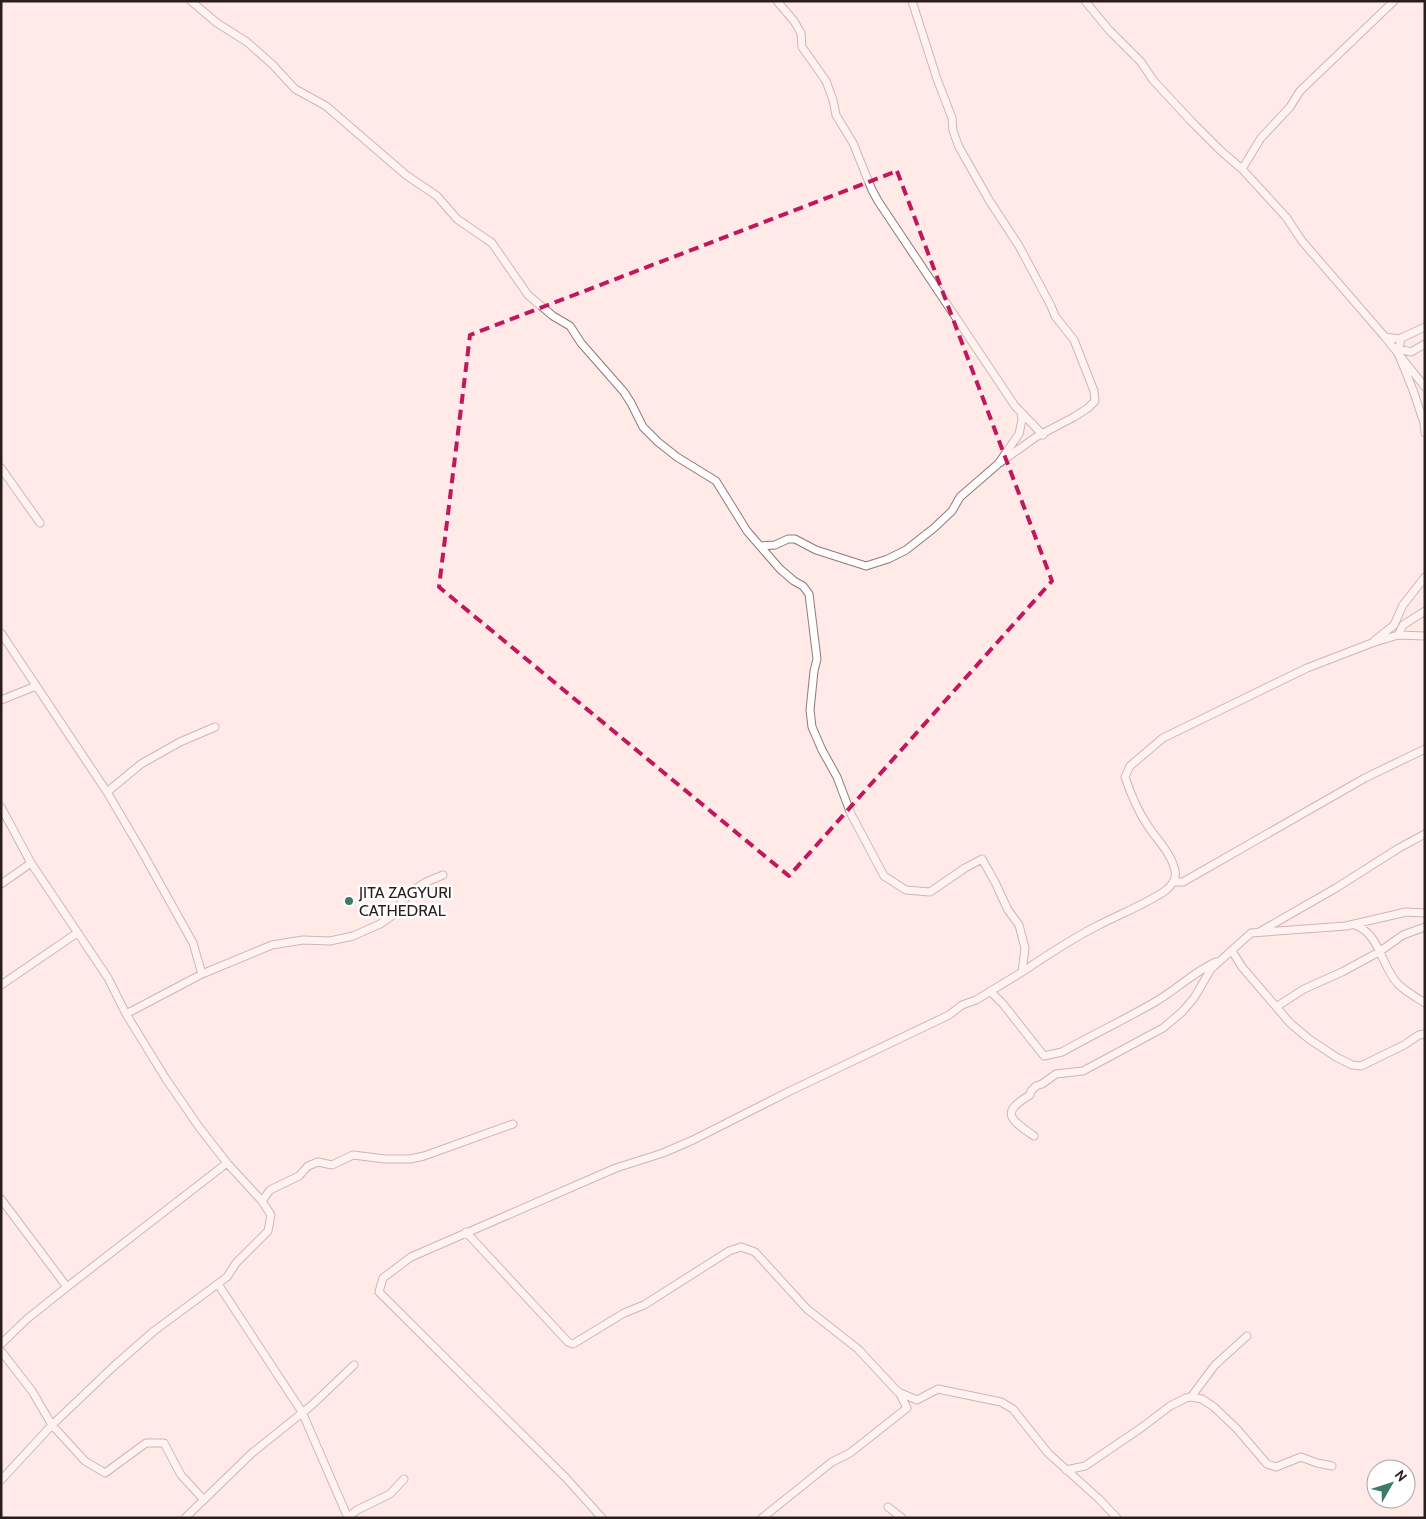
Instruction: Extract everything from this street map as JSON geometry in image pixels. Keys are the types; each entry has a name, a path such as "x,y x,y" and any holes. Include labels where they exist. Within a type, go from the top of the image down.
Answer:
{"street":[{"path":"191,1 217,23 247,42 295,88 326,106 406,175 437,196 457,219 492,243 528,296 553,316 570,326 580,343 624,392 643,427 676,457 716,481 747,531 780,569 794,582 803,586 809,594 817,659 810,710 812,728 837,777 851,814 878,867 884,876 906,890 930,892 982,859 1008,910 1019,925 1025,948 1022,972"},
{"path":"777,1 794,21 801,33 802,47 826,81 836,115 854,143 878,201 1020,411 1043,434"},
{"path":"760,546 775,545 795,538 816,550 866,566 878,563 906,550 934,528 952,511 960,497 998,464 1030,441 1088,408 1095,401 1094,391 1074,340 1055,316 1052,306 1019,246 989,200 960,147 953,131 952,118 937,79 912,1"},
{"path":"1085,1 1109,30 1141,62 1154,80 1191,121 1221,151 1242,168 1286,217 1302,241 1396,350 1425,387"},
{"path":"1242,168 1261,138 1290,107 1300,91 1394,1"},
{"path":"1385,337 1396,340 1425,327"},
{"path":"1401,338 1396,350 1413,390 1424,423 1425,433"},
{"path":"1406,363 1411,352 1425,344"},
{"path":"1396,350 1411,352"},
{"path":"998,464 1019,434 1022,420 1020,411"},
{"path":"1,468 40,523"},
{"path":"1372,643 1394,626 1403,605 1425,577"},
{"path":"1398,635 1403,625 1425,611"},
{"path":"1,633 107,792 193,943 202,974"},
{"path":"602,1518 566,1478 379,1292 383,1278 411,1257 616,1168 663,1153 693,1140 949,1015 962,1005 976,1000 1097,926 1128,912 1166,890 1173,882 1176,873 1161,843 1135,805 1125,777 1130,766 1163,738 1308,668 1398,635 1425,636"},
{"path":"1,700 36,686"},
{"path":"107,792 141,764 180,742 216,727"},
{"path":"1173,882 1183,882 1365,778 1425,749"},
{"path":"1,807 31,863 108,978 126,1014 166,1080 199,1127 227,1163 262,1200 270,1214 268,1230 236,1263 227,1277 154,1331 114,1366 52,1425 1,1480"},
{"path":"1259,932 1425,834"},
{"path":"1,884 31,863"},
{"path":"126,1014 202,974 281,942 303,940 330,941 353,936 386,920 415,889 442,875"},
{"path":"1034,1136 1018,1126 1012,1119 1013,1107 1030,1095 1036,1086 1056,1074 1083,1071 1163,1028 1182,1012 1198,992 1212,969 1251,933 1354,925 1406,912 1425,913"},
{"path":"1354,925 1364,928 1372,936 1398,984 1425,1002"},
{"path":"1276,1007 1304,989 1342,972 1379,952 1403,936 1425,927"},
{"path":"1,985 77,933"},
{"path":"1232,951 1242,967 1290,1023 1309,1039 1352,1065 1361,1066 1425,1034"},
{"path":"990,991 1003,1004 1044,1056 1062,1052 1155,1002 1183,985 1206,967 1222,960"},
{"path":"262,1200 270,1190 299,1176 308,1166 318,1162 332,1164 353,1155 385,1159 417,1158 513,1124"},
{"path":"1,1344 26,1319 67,1286 227,1163"},
{"path":"1,1199 67,1286"},
{"path":"466,1232 568,1342 573,1344 624,1314 644,1305 729,1251 741,1247 754,1252 807,1309 858,1349 898,1392 907,1408"},
{"path":"218,1284 302,1412 348,1518 357,1510 390,1494 404,1480"},
{"path":"1191,1398 1215,1365 1247,1336"},
{"path":"1,1351 32,1391 52,1425 85,1461 105,1473 146,1443 164,1443 181,1475 204,1500"},
{"path":"185,1518 252,1453 354,1366"},
{"path":"762,1518 832,1462 850,1453 917,1400 938,1389 1001,1402 1013,1409 1048,1453 1117,1518"},
{"path":"898,1392 917,1400"},
{"path":"1066,1470 1085,1466 1170,1406 1186,1398 1202,1399 1214,1407 1237,1429 1267,1464 1276,1467 1301,1456 1332,1466"},
{"path":"888,1507 902,1518"}],"highlighted area":[{"path":"897,171 1052,581 789,876 439,587 470,335"}],"place":[{"name":"JITA ZAGYURI CATHEDRAL","path":"349,901"}]}
